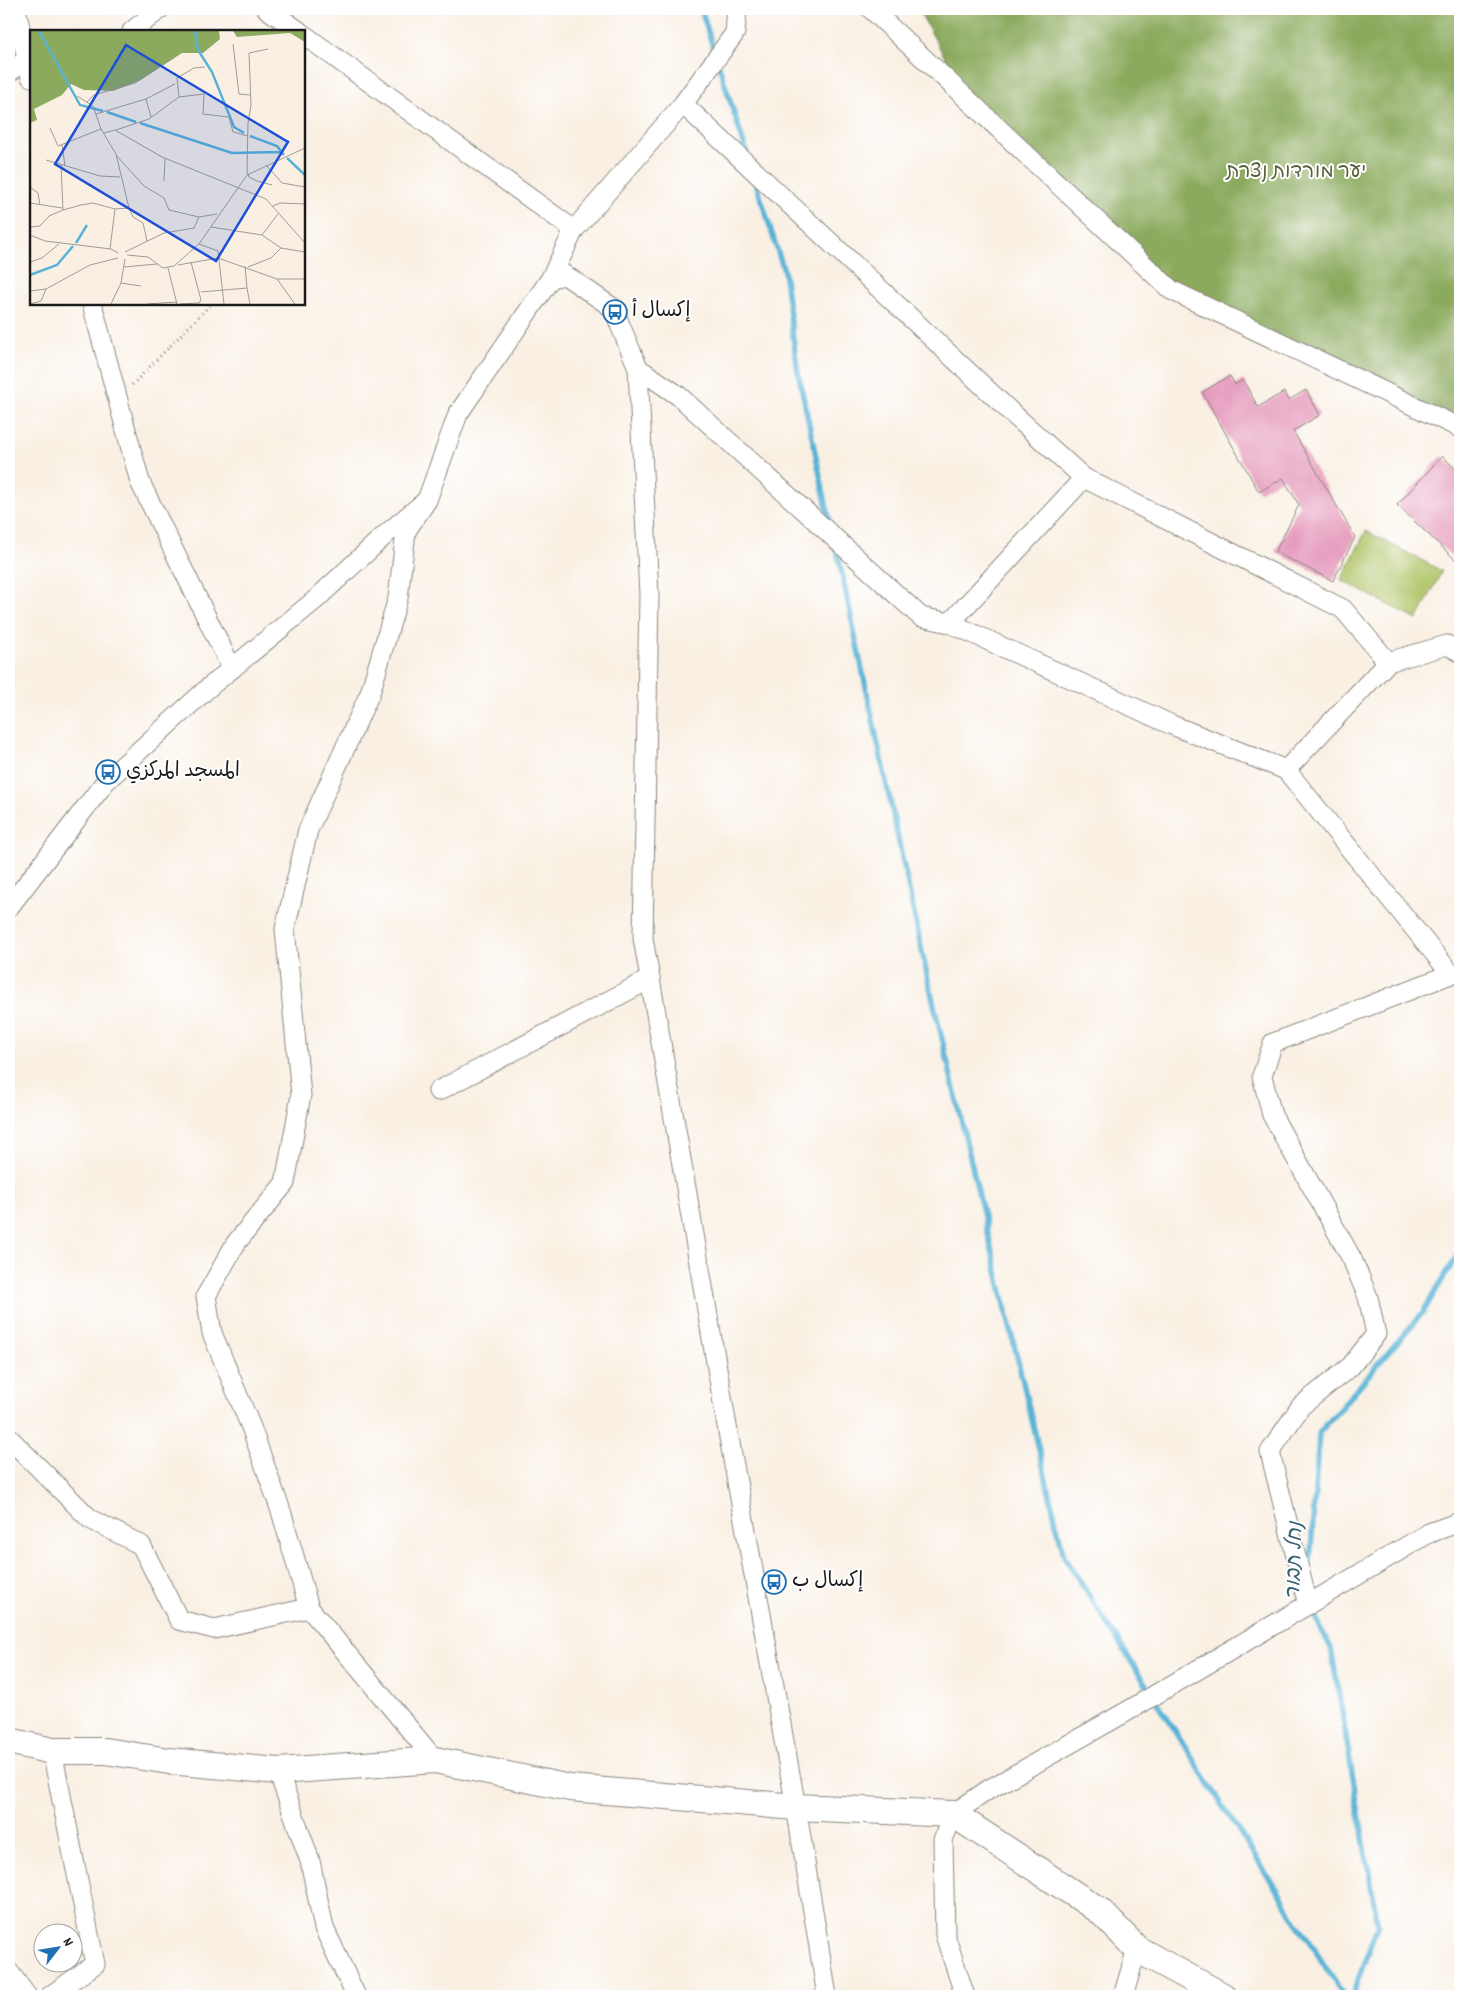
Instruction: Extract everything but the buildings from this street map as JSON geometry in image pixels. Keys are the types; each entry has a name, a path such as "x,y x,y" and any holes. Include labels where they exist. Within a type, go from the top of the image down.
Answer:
{"street":[{"path":"9,72 29,68 16,9"},
{"path":"133,30 160,9"},
{"path":"267,9 298,30"},
{"path":"435,1760 308,1608 281,1511 251,1427 212,1333 206,1296 236,1244 285,1183 301,1095 285,929 308,830 370,693 398,598 406,531 427,500 458,414 550,278 574,230 683,104 736,33 737,9"},
{"path":"871,9 1171,290 1460,428"},
{"path":"305,36 574,230"},
{"path":"683,104 1005,407 1084,478 1343,609 1388,662"},
{"path":"550,278 565,275 613,308 638,368 649,595 643,938 726,1422 796,1807 827,1996"},
{"path":"92,305 140,482 232,669"},
{"path":"638,368 679,396 921,617 950,623 1172,725 1286,770 1451,974 1273,1042 1262,1076 1272,1115 1352,1259 1368,1297 1376,1334 1350,1366 1301,1406 1270,1452 1308,1604"},
{"path":"950,623 1084,478"},
{"path":"9,907 106,781 207,689 314,601 427,500"},
{"path":"1286,770 1388,662 1448,645 1460,652"},
{"path":"438,1091 650,979"},
{"path":"9,1438 90,1519 141,1545 178,1620 214,1629 308,1608"},
{"path":"965,1996 945,1935 943,1840 953,1814 988,1790 1428,1533 1460,1522"},
{"path":"9,1741 52,1751 105,1751 169,1761 278,1771 435,1760 570,1788 796,1807 953,1814 1100,1911 1137,1949 1223,1996"},
{"path":"50,1996 95,1964 52,1751"},
{"path":"278,1771 310,1860 324,1928 356,1996"},
{"path":"1123,1996 1137,1949"},
{"path":"9,1972 27,1996"}],"path":[{"path":"118,400 210,305"}],"green space":[{"name":"יער מורדות נצרת","path":"918,9 1460,9 1460,428 1213,316 1114,238 985,130"},
{"path":"1366,531 1442,571 1417,620 1341,580"}],"waterway":[{"path":"701,9 715,54"},
{"path":"718,63 748,157"},
{"path":"755,180 784,271 797,367 831,527"},
{"path":"836,546 927,975 1064,1556 1344,1996"},
{"name":"נחל תבור","path":"1309,1580 1319,1433 1423,1312 1460,1251"},
{"name":"נחל תבור","path":"1309,1606 1331,1648 1378,1925 1352,1996"}],"place":[{"name":"إكسال أ","path":"615,312"},
{"name":"المسجد المركزي","path":"108,772"},
{"name":"إكسال ب","path":"774,1582"}]}
